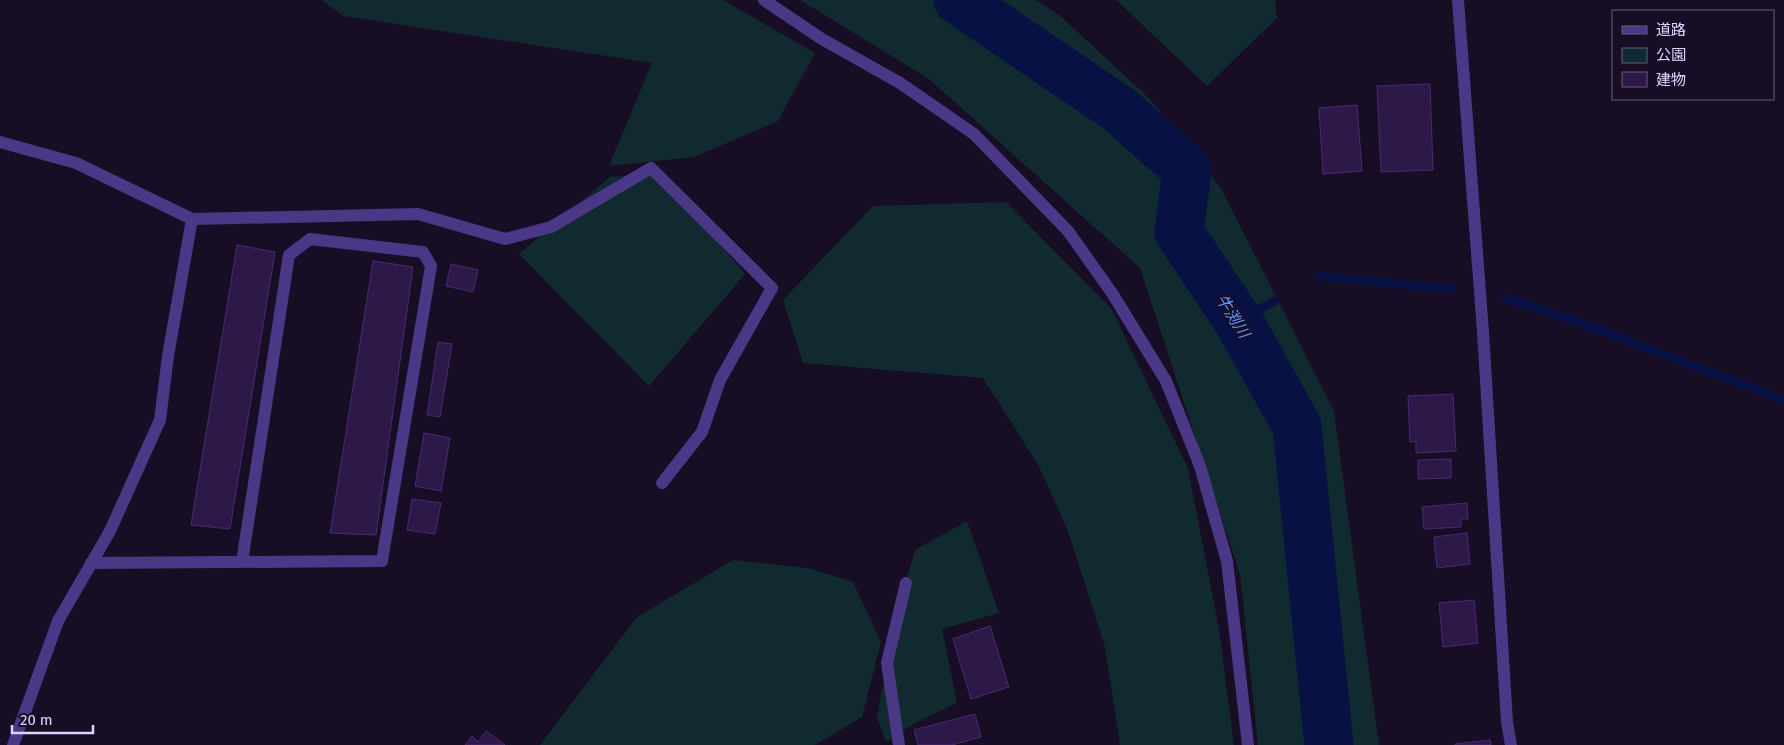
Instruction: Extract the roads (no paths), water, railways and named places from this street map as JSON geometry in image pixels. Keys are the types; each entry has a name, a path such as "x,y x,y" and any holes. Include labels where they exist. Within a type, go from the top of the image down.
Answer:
{"street":[{"path":"764,0 822,39 900,84 974,134 1068,230 1112,293 1166,382 1200,466 1227,560 1248,745"},
{"path":"1458,0 1483,332 1507,722 1511,745"},
{"path":"0,142 76,163 192,219 418,214 505,239 551,227 650,168 772,288 720,380 702,432 662,483"},
{"path":"13,745 58,621 110,530 160,420 168,356 192,219"},
{"path":"91,563 382,562 431,266 423,252 310,239 289,255 242,562"},
{"path":"899,745 887,663 906,583"}],"waterway":[{"name":"牛渕川","path":"958,0 1120,110 1187,170 1179,232 1239,322 1297,426 1329,745"},
{"path":"1319,276 1450,289"},
{"path":"1505,298 1573,320 1784,400"},
{"path":"1239,322 1274,301"}]}
